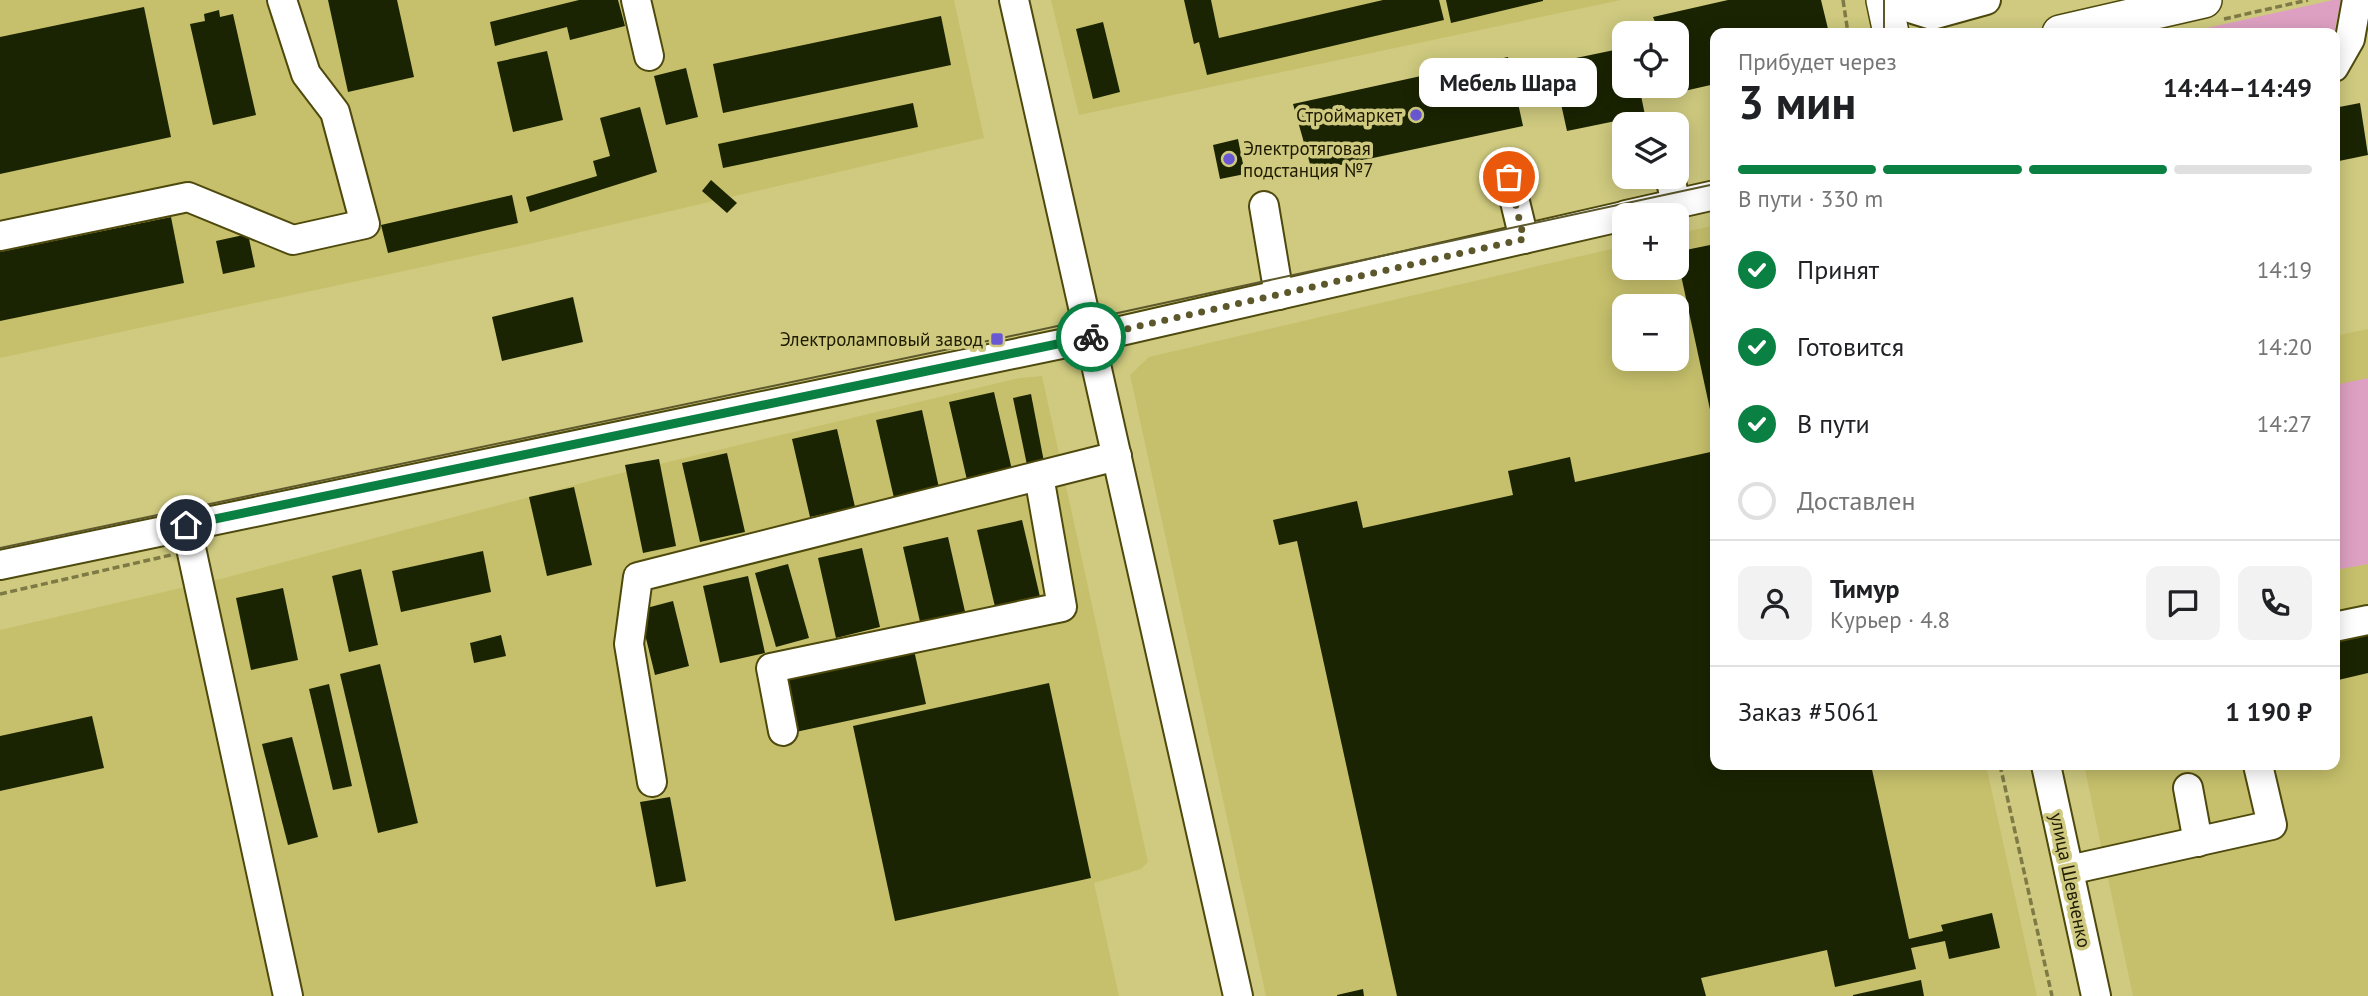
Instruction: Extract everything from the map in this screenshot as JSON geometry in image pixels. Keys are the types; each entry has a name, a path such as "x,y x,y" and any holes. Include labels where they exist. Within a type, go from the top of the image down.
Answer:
{"main road":[{"path":"1884,0 1890,28"},
{"path":"2094,28 2209,11"}],"street":[{"path":"0,236 188,197 293,240 365,224 335,112 306,74 282,0"},
{"path":"636,0 649,56"},
{"path":"1014,0 1238,996"},
{"path":"1884,0 1932,15 1986,0"},
{"path":"2340,56 2350,39 2357,0"},
{"path":"1509,177 1524,239"},
{"path":"1680,203 1710,196"},
{"path":"1264,206 1279,295"},
{"path":"0,565 1090,338 1612,219"},
{"path":"652,782 629,644 638,577 1117,456"},
{"path":"783,731 771,668 1062,607 1038,476"},
{"path":"186,525 288,996"},
{"path":"2340,626 2368,620"},
{"name":"улица Шевченко","path":"2047,770 2096,996"},
{"path":"2069,870 2272,825 2259,770"},
{"path":"2188,788 2209,839"},
{"path":"2209,839 2256,840"}],"path":[{"path":"1843,0 1847,28"},
{"path":"2209,11 2308,0"},
{"path":"2001,770 2052,996"}],"shaded area":[{"path":"0,0 954,0 984,138 529,244 0,358"},
{"path":"1051,0 1621,0 1079,115"},
{"path":"2333,0 2341,0 2335,28 2207,28"},
{"path":"1710,226 1710,770 1987,770 2037,996 1266,996 1130,375 1149,357 1612,249 1612,280 1689,280 1689,231"},
{"path":"2368,329 2368,996 2133,996 2085,770 2340,770 2340,335"},
{"path":"1042,376 1148,862 1141,869 1094,883 1119,996 0,996 0,630 224,578 601,478 1019,378"},
{"path":"2368,378 2368,564 2340,569 2340,384"}],"building":[{"path":"328,0 397,0 414,77 348,92"},
{"path":"579,0 618,0 625,26 570,40 567,27 495,46 490,22"},
{"path":"1184,0 1211,0 1219,38 1383,0 1439,0 1444,20 1207,75 1199,42 1194,44"},
{"path":"1446,0 1543,0 1543,1 1451,23"},
{"path":"1728,0 1821,0 1828,28 1710,28 1710,85 1689,90 1689,21 1655,21 1653,17"},
{"path":"144,7 171,137 0,174 0,37"},
{"path":"219,10 220,17 233,14 256,115 213,125 190,24 205,21 204,14"},
{"path":"941,16 951,65 723,113 713,64"},
{"path":"1103,22 1120,92 1093,99 1076,29"},
{"path":"1612,50 1612,98 1641,98 1644,112 1612,112 1612,122 1567,131 1552,63"},
{"path":"547,51 563,120 513,132 497,62"},
{"path":"1508,57 1523,126 1312,171 1293,104"},
{"path":"686,68 698,117 666,125 654,76"},
{"path":"913,103 918,127 723,168 718,144"},
{"path":"2360,103 2368,155 2340,161 2340,107"},
{"path":"640,107 657,172 530,212 526,197 597,176 593,161 610,156 600,118"},
{"name":"Электротяговая подстанция №7","path":"1238,139 1245,174 1220,179 1213,145"},
{"path":"711,180 737,203 727,213 702,191"},
{"path":"512,195 518,223 388,253 381,225"},
{"path":"171,217 184,283 0,321 0,252"},
{"path":"248,234 255,267 223,274 216,241"},
{"path":"1710,245 1710,409 1689,312 1689,294 1685,294 1682,280 1689,280 1689,249"},
{"path":"573,297 583,342 502,361 492,317"},
{"path":"994,392 1012,470 967,480 949,402"},
{"path":"1031,394 1044,462 1027,465 1013,398"},
{"path":"922,410 939,488 894,498 876,420"},
{"path":"837,429 855,507 810,517 792,439"},
{"path":"1710,452 1710,770 1872,770 1909,939 1943,931 1941,925 1992,913 2000,948 1949,959 1945,941 1911,948 1916,969 1835,987 1827,950 1701,978 1706,996 1397,996 1297,541 1279,545 1273,520 1357,501 1363,528 1513,495 1508,471 1570,457 1575,482"},
{"path":"727,453 745,532 700,542 682,463"},
{"path":"659,459 676,546 643,553 625,465"},
{"path":"574,487 592,565 547,576 529,497"},
{"path":"1022,520 1041,601 996,611 977,530"},
{"path":"948,537 966,616 921,626 903,547"},
{"path":"862,548 880,627 836,638 818,558"},
{"path":"483,551 491,592 401,612 392,571"},
{"path":"788,564 809,638 776,647 755,573"},
{"path":"361,569 378,645 349,652 332,576"},
{"path":"748,576 765,653 720,663 703,586"},
{"path":"283,588 298,660 251,670 236,598"},
{"path":"673,601 689,666 655,675 639,610"},
{"path":"2368,633 2368,673 2340,680 2340,639"},
{"path":"501,635 506,656 474,663 470,643"},
{"path":"914,650 926,704 791,733 780,680"},
{"path":"380,664 418,823 378,833 340,674"},
{"path":"1049,683 1091,878 895,921 853,726"},
{"path":"329,684 352,786 333,790 309,689"},
{"path":"92,716 104,768 0,791 0,736"},
{"path":"292,737 318,837 288,845 262,744"},
{"path":"670,797 686,881 656,887 640,802"},
{"path":"1921,980 1924,996 1853,996 1853,995"},
{"path":"1363,989 1364,996 1337,996 1337,995"}],"tram line":[{"path":"1884,0 1884,28"},
{"path":"0,548 997,339 1710,185"}],"way so far":[{"path":"1091,337 1524,239 1509,177"}],"place":[{"name":"Строймаркет","path":"1416,115"},
{"name":"Электротяговая подстанция №7","path":"1229,159"},
{"name":"Мебель Шара","path":"1509,177"},
{"name":"Электроламповый завод","path":"997,339"}],"route":[{"path":"186,525 1091,337"}]}
